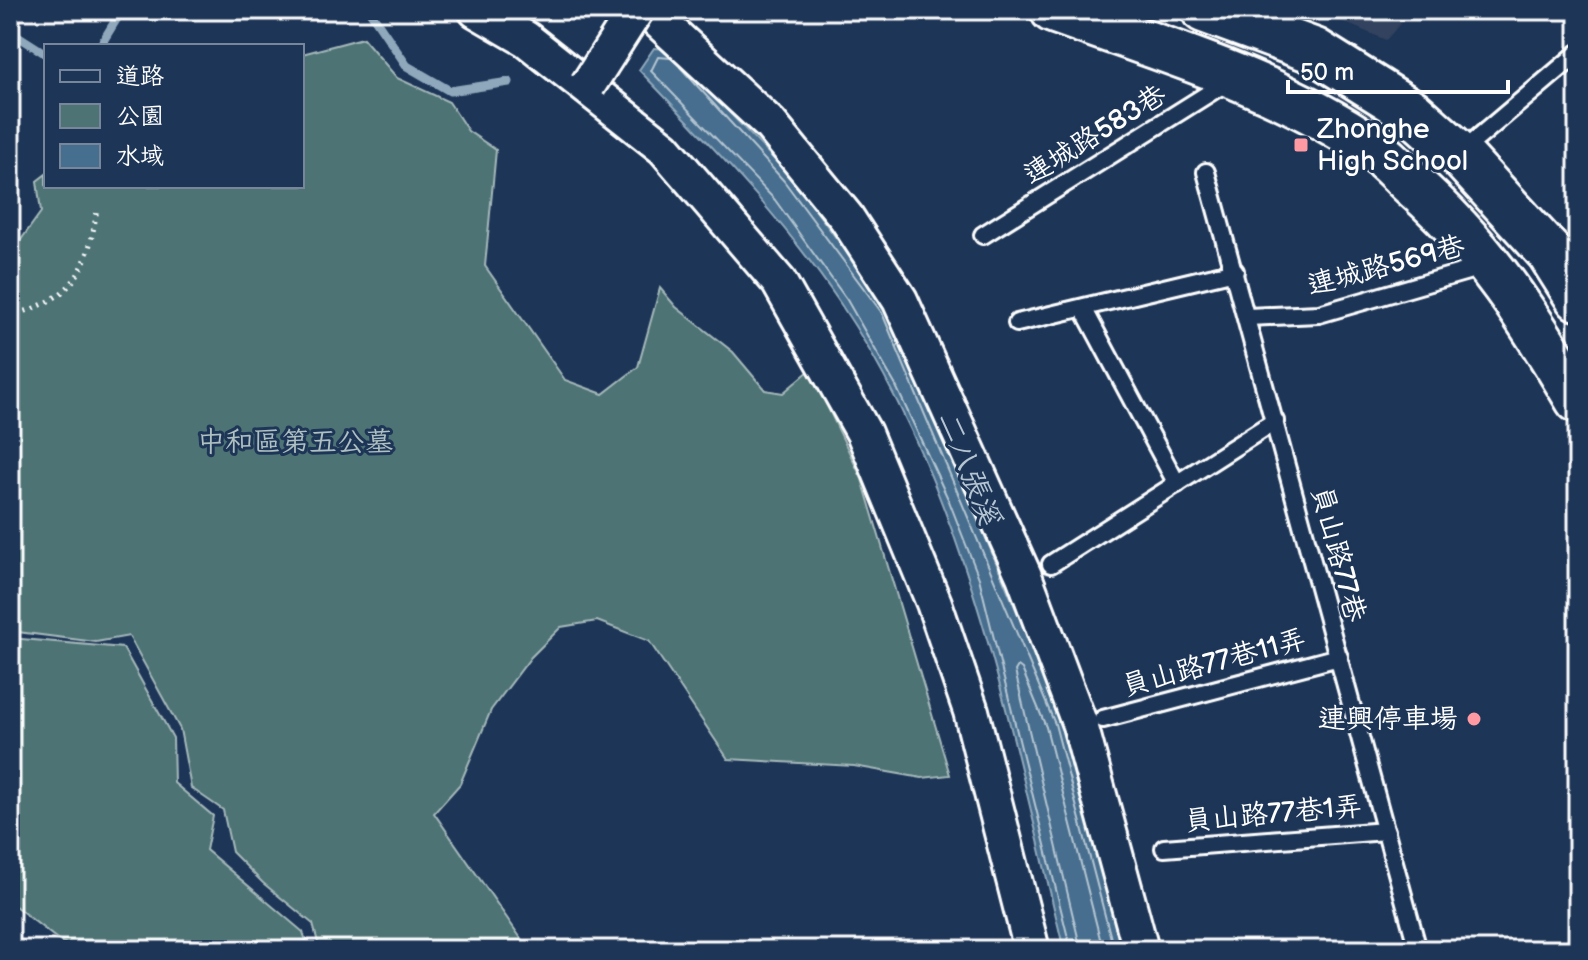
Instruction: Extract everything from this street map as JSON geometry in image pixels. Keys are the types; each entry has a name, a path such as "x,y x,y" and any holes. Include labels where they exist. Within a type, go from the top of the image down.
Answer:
{"main road":[{"path":"1055,10 1231,74 1284,98 1372,148 1451,218 1491,264 1525,309 1578,400"},
{"path":"1204,10 1315,51 1412,112 1459,154 1549,252 1578,298"}],"street":[{"path":"476,10 526,39 664,148 779,282 864,433 934,603 971,711 1032,950"},
{"path":"588,85 636,10"},
{"path":"647,10 770,124 846,217 900,300 1030,591 1080,725 1141,950"}],"lane":[{"path":"1459,154 1578,53"},
{"name":"連城路583巷","path":"983,235 1219,87 1231,74"},
{"name":"員山路77巷","path":"1206,172 1418,950"},
{"name":"連城路569巷","path":"1247,317 1319,314 1491,264"},
{"path":"1017,323 1235,271"},
{"path":"1083,308 1177,484"},
{"path":"1051,564 1275,421"},
{"name":"員山路77巷11弄","path":"1103,719 1339,657"},
{"name":"員山路77巷1弄","path":"1164,848 1386,831"}],"path":[{"path":"10,316 42,307 70,290 92,244 97,209"}],"shaded area":[{"path":"1315,10 1412,10 1386,40"}],"green space":[{"name":"中和區第五公墓","path":"363,38 397,78 449,102 468,131 496,150 485,266 565,380 603,394 638,367 660,288 676,307 733,352 765,390 783,393 810,370 862,479 950,775 922,778 854,766 728,759 649,641 597,621 561,627 531,657 491,710 460,784 434,813 529,950 320,950 313,924 263,883 232,852 223,810 191,788 180,729 129,636 96,642 10,631 10,255 41,212 37,181 44,176 44,188 304,188 304,53"},
{"path":"10,638 123,648 173,738 174,783 213,816 206,850 303,932 309,950 84,950 61,942 10,902"}],"water":[{"path":"654,48 677,50 726,109 790,176 889,309 1063,721 1122,950 1064,950 980,616 922,454 884,377 818,271 744,182 639,70"}],"waterway":[{"path":"101,44 122,10"},
{"path":"369,10 407,66 450,91 509,82"},
{"path":"10,31 44,53"}],"place":[{"name":"Zhonghe High School","path":"1301,145"},
{"name":"連興停車場","path":"1474,719"}],"water label":[{"name":"二八張溪","path":"968,468"}]}
